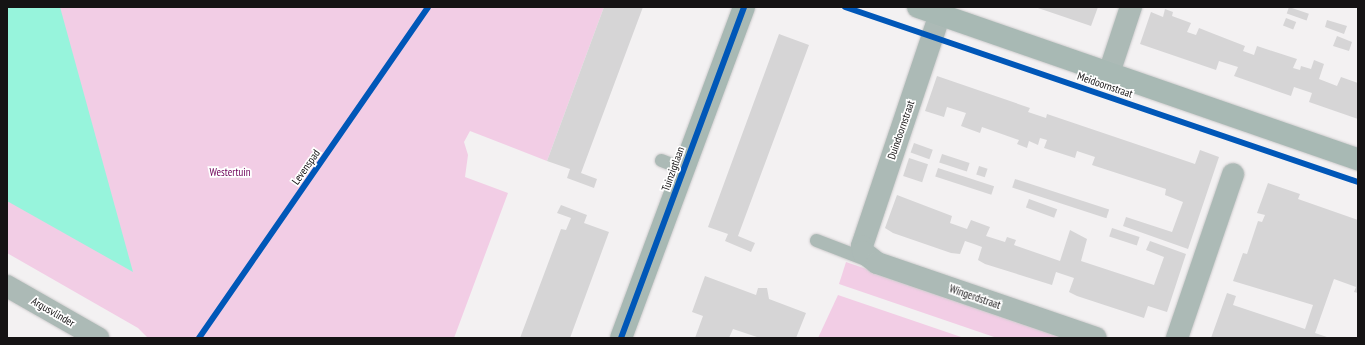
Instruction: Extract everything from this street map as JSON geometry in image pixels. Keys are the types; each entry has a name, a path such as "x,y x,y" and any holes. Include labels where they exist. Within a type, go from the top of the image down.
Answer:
{"street":[{"name":"Tuinzigtlaan","path":"621,338 744,7"},
{"name":"Meidoornstraat","path":"918,7 1358,159"},
{"path":"1109,72 1131,7"},
{"name":"Duindoornstraat","path":"867,253 940,14"},
{"path":"1177,338 1233,174"},
{"name":"Wingerdstraat","path":"867,253 1096,338"},
{"name":"Argusvlinder","path":"7,286 98,338"}],"lane":[{"path":"661,160 684,169"},
{"path":"816,240 867,253"}],"green space":[{"name":"Westertuin","path":"7,7 604,7 547,161 470,131 464,142 468,155 465,177 508,193 454,338 148,338 138,328 7,253"},
{"path":"846,262 1070,338 997,338 839,284"},
{"path":"838,295 964,338 818,338"}],"shaded area":[{"path":"7,7 60,7 133,272 7,201"}],"building":[{"path":"604,7 643,7 581,173 597,179 594,188 567,178 570,169 547,161"},
{"path":"1035,7 1098,7 1091,26"},
{"path":"1289,7 1309,14 1307,20 1287,14"},
{"path":"1165,9 1173,12 1172,16 1191,23 1187,32 1196,35 1199,28 1245,46 1243,51 1254,55 1257,46 1297,59 1293,68 1300,70 1301,66 1311,69 1314,60 1324,64 1319,79 1337,86 1341,77 1358,83 1358,119 1309,102 1312,93 1294,87 1291,96 1234,76 1238,67 1219,61 1216,70 1140,44 1151,12 1163,17"},
{"path":"1286,18 1296,22 1293,30 1283,25"},
{"path":"1327,20 1347,26 1344,34 1325,27"},
{"path":"779,34 809,45 738,236 755,243 751,252 725,241 728,234 708,227"},
{"path":"1337,36 1352,42 1349,51 1333,46"},
{"path":"937,76 1030,108 1028,112 1046,118 1047,114 1195,164 1200,150 1219,157 1188,249 1123,226 1126,217 1172,232 1183,202 1165,195 1166,189 1092,165 1095,157 1077,151 1075,158 1044,148 1047,140 1040,138 1038,145 1029,141 1027,148 1017,144 1019,140 982,127 980,133 961,126 966,113 947,107 944,117 925,111"},
{"path":"914,143 933,150 929,159 911,152"},
{"path":"942,154 970,163 967,172 939,163"},
{"path":"909,158 928,164 922,182 903,176"},
{"path":"979,166 988,169 985,177 976,175"},
{"path":"938,168 994,186 991,195 935,177"},
{"path":"1015,179 1109,210 1106,218 1012,188"},
{"path":"1268,183 1300,194 1298,199 1358,220 1358,293 1354,292 1356,287 1334,279 1315,333 1330,338 1211,338 1227,293 1236,296 1233,305 1305,329 1313,305 1233,281 1243,253 1247,254 1258,221 1262,222 1265,215 1257,213"},
{"path":"897,195 952,216 950,223 967,229 971,220 990,227 986,236 1005,242 1007,237 1016,240 1014,245 1060,261 1070,230 1087,239 1081,261 1154,285 1164,257 1146,250 1150,241 1186,254 1167,312 1148,306 1144,318 1069,292 1074,278 1056,272 1052,285 985,264 978,260 982,247 974,244 965,241 960,254 951,253 893,233 885,228"},
{"path":"1029,199 1057,209 1054,218 1026,207"},
{"path":"561,205 587,215 584,223 609,232 570,338 520,338 561,229 566,230 571,218 557,213"},
{"path":"1112,228 1140,237 1137,246 1109,237"},
{"path":"705,276 756,295 758,288 767,288 769,299 806,313 796,338 760,338 733,329 729,338 695,338 703,316 692,312"}],"cycle path":[{"name":"Levenspad","path":"199,338 428,7"},
{"path":"621,338 744,7"},
{"path":"845,7 1358,182"}]}
